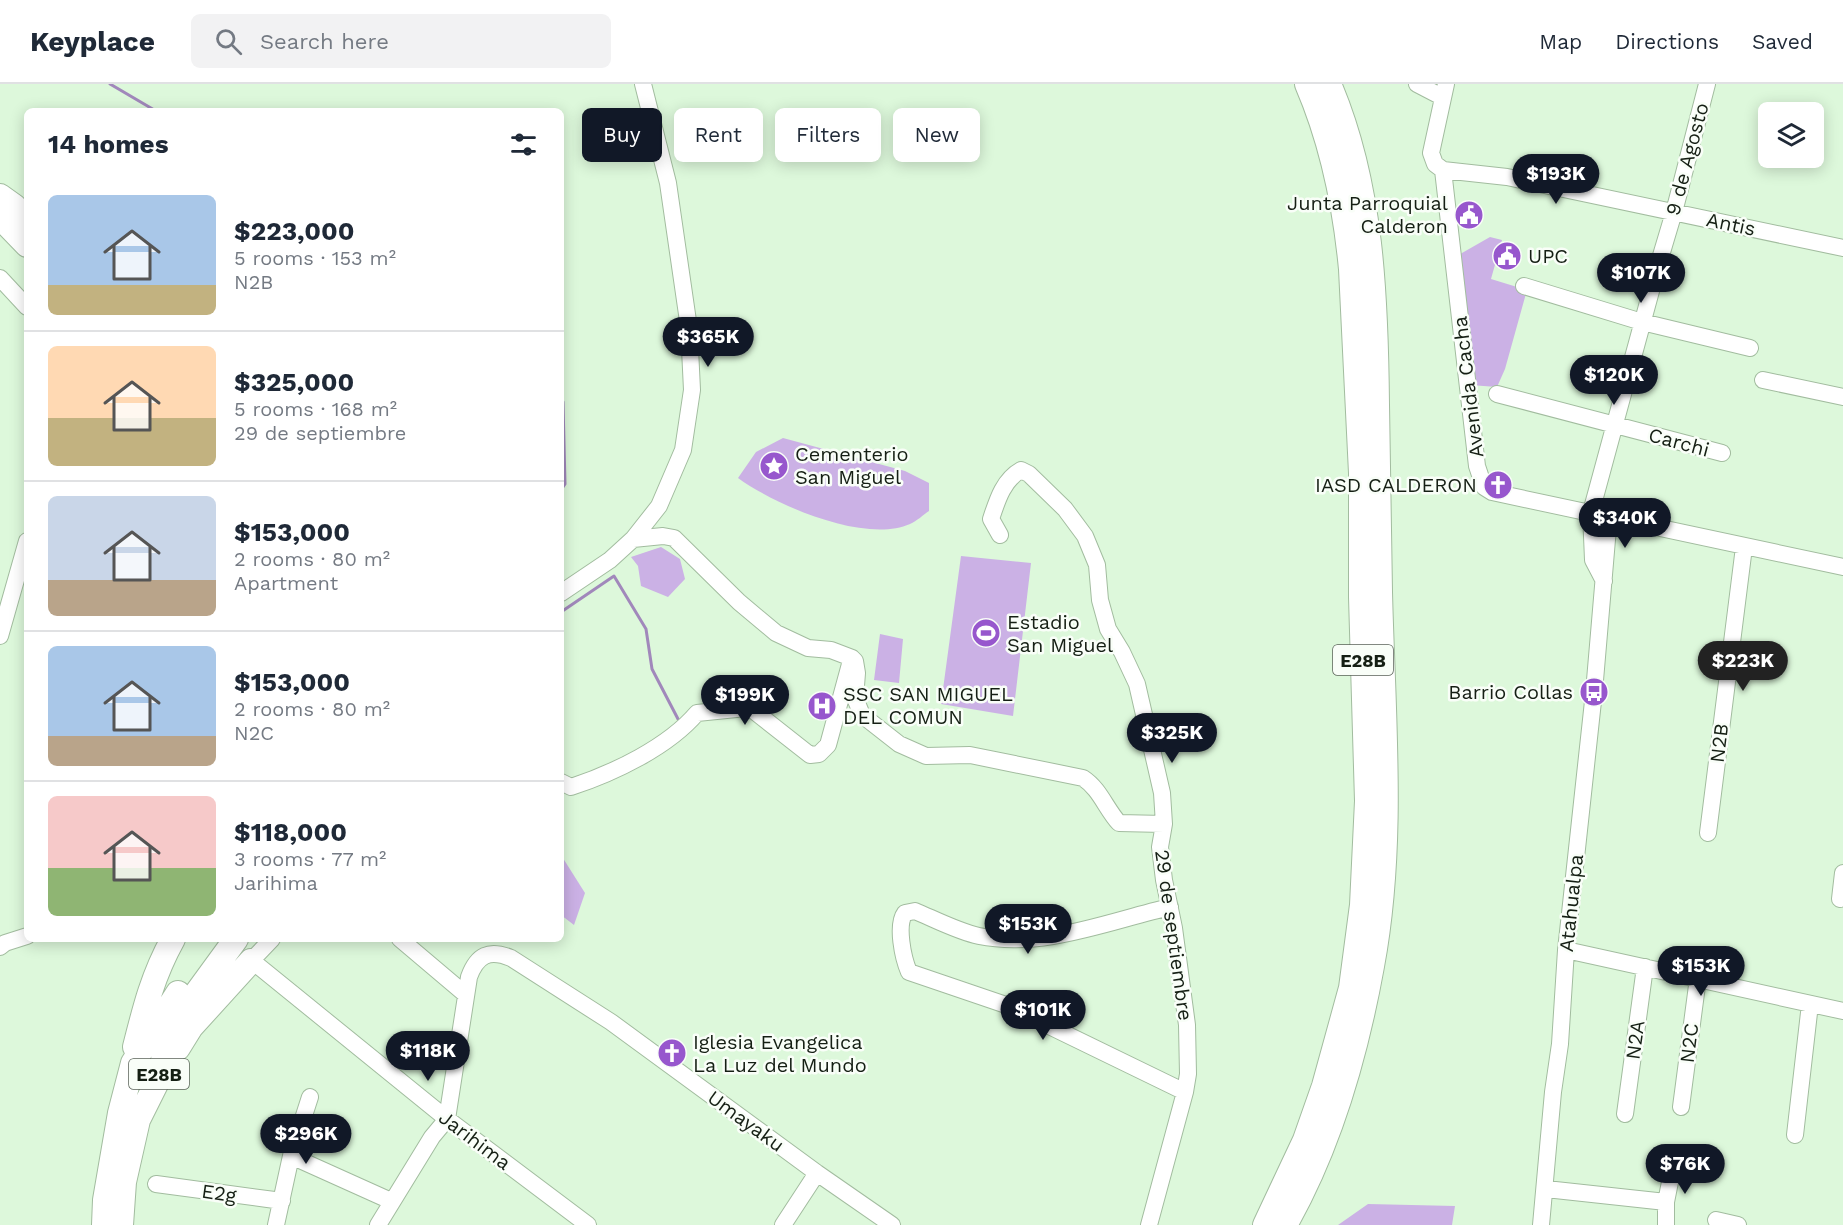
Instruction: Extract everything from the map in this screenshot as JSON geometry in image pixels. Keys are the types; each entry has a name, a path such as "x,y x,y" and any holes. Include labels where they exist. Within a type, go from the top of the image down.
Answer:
{"highway":[{"name":"E28B","path":"1265,1225 1305,1140 1324,1086 1351,988 1362,905 1367,801 1361,597 1361,473 1349,247 1328,136 1307,84"},
{"name":"E28B","path":"1285,1225 1322,1146 1351,1060 1372,964 1383,879 1386,809 1376,340 1372,272 1359,172 1329,84"},
{"path":"0,196 24,217"},
{"path":"0,217 24,242"},
{"path":"133,1064 148,994 162,958 171,942"},
{"name":"E28B","path":"104,1225 105,1200 120,1113 133,1064 158,1023 214,942"},
{"name":"E28B","path":"121,1225 123,1182 138,1120 159,1078 165,1052 182,1013 234,942"},
{"path":"159,1078 191,1027 251,961"}],"street":[{"path":"564,591 610,560 633,539 659,506 683,450 692,390 689,328 668,183 643,84"},
{"path":"1417,84 1444,90"},
{"name":"9 de Agosto","path":"1591,512 1707,84"},
{"name":"Avenida Cacha","path":"1444,90 1431,153 1435,164 1443,170 1476,466 1482,483 1490,492 1843,567"},
{"name":"Antis","path":"1443,170 1507,177 1843,248"},
{"path":"0,279 24,304"},
{"path":"1524,286 1642,322 1750,348"},
{"path":"1763,380 1843,397"},
{"name":"Carchi","path":"1497,394 1722,453"},
{"name":"29 de septiembre","path":"1000,535 991,519 1004,487 1013,475 1021,470 1029,474 1065,509 1084,536 1097,565 1100,600 1108,629 1137,684 1162,793 1164,824 1160,847 1187,1025 1188,1074 1149,1225"},
{"path":"1591,512 1593,560 1605,582"},
{"name":"Atahualpa","path":"1541,1225 1553,1092 1560,1044 1566,950 1605,582 1609,516"},
{"path":"633,539 663,536 674,538 740,602 776,633 808,648 831,650 852,658 855,661 857,673 855,698 862,715 899,744 926,756 970,755 1083,778 1093,785 1111,815 1119,823 1164,824"},
{"name":"N2B","path":"1708,833 1744,547"},
{"path":"0,636 5,600 24,549"},
{"path":"564,784 571,787 612,771 663,743 684,728 698,713 746,708 754,711 810,755 819,754 828,745 852,658"},
{"path":"1840,900 1843,873"},
{"path":"1170,907 1047,937 1011,938 978,936 915,911 905,913 901,918 903,958 909,972 1006,1005 1185,1092"},
{"path":"0,947 24,937"},
{"path":"251,961 269,942"},
{"path":"378,1225 432,1137 447,1119 465,994 404,942"},
{"path":"1566,950 1843,1011"},
{"name":"Umayaku","path":"465,994 474,966 482,957 498,953 511,958 611,1022 892,1225"},
{"name":"Jarihima","path":"251,961 447,1119 588,1225"},
{"name":"N2A","path":"1625,1114 1645,967"},
{"name":"N2C","path":"1681,1107 1698,978"},
{"path":"1795,1135 1810,1004"},
{"path":"276,1225 291,1156 310,1097"},
{"path":"291,1156 391,1201"},
{"path":"1666,1225 1666,1202 1674,1162"},
{"path":"783,1225 817,1173"},
{"name":"E2g","path":"156,1184 282,1201"},
{"path":"1546,1189 1666,1202"},
{"path":"1716,1220 1738,1225"}],"shaded area":[{"path":"1490,237 1502,240 1491,279 1527,290 1505,369 1497,387 1470,385 1455,257"},
{"path":"783,438 905,471 929,483 929,511 910,524 891,529 869,529 821,519 797,510 754,489 738,478 756,452"},
{"path":"661,547 680,559 685,579 668,597 641,586 638,566 631,557"},
{"name":"Estadio San Miguel","path":"961,556 1031,563 1013,716 941,704"},
{"path":"880,634 903,639 899,683 874,680"},
{"path":"564,860 585,893 574,925 564,917"},
{"path":"1368,1204 1455,1206 1452,1225 1338,1225"}],"waterway":[{"path":"110,84 151,108"},
{"path":"564,443 564,486"},
{"path":"564,610 614,576 646,629 652,669 678,719"}],"place":[{"name":"Junta Parroquial Calderon","path":"1469,215"},
{"name":"UPC","path":"1507,256"},
{"name":"Cementerio San Miguel","path":"774,466"},
{"name":"IASD CALDERON","path":"1498,485"},
{"name":"Estadio San Miguel","path":"986,633"},
{"name":"Barrio Collas","path":"1594,692"},
{"name":"SSC SAN MIGUEL DEL COMUN","path":"822,706"},
{"name":"Iglesia Evangelica La Luz del Mundo","path":"672,1053"}]}
